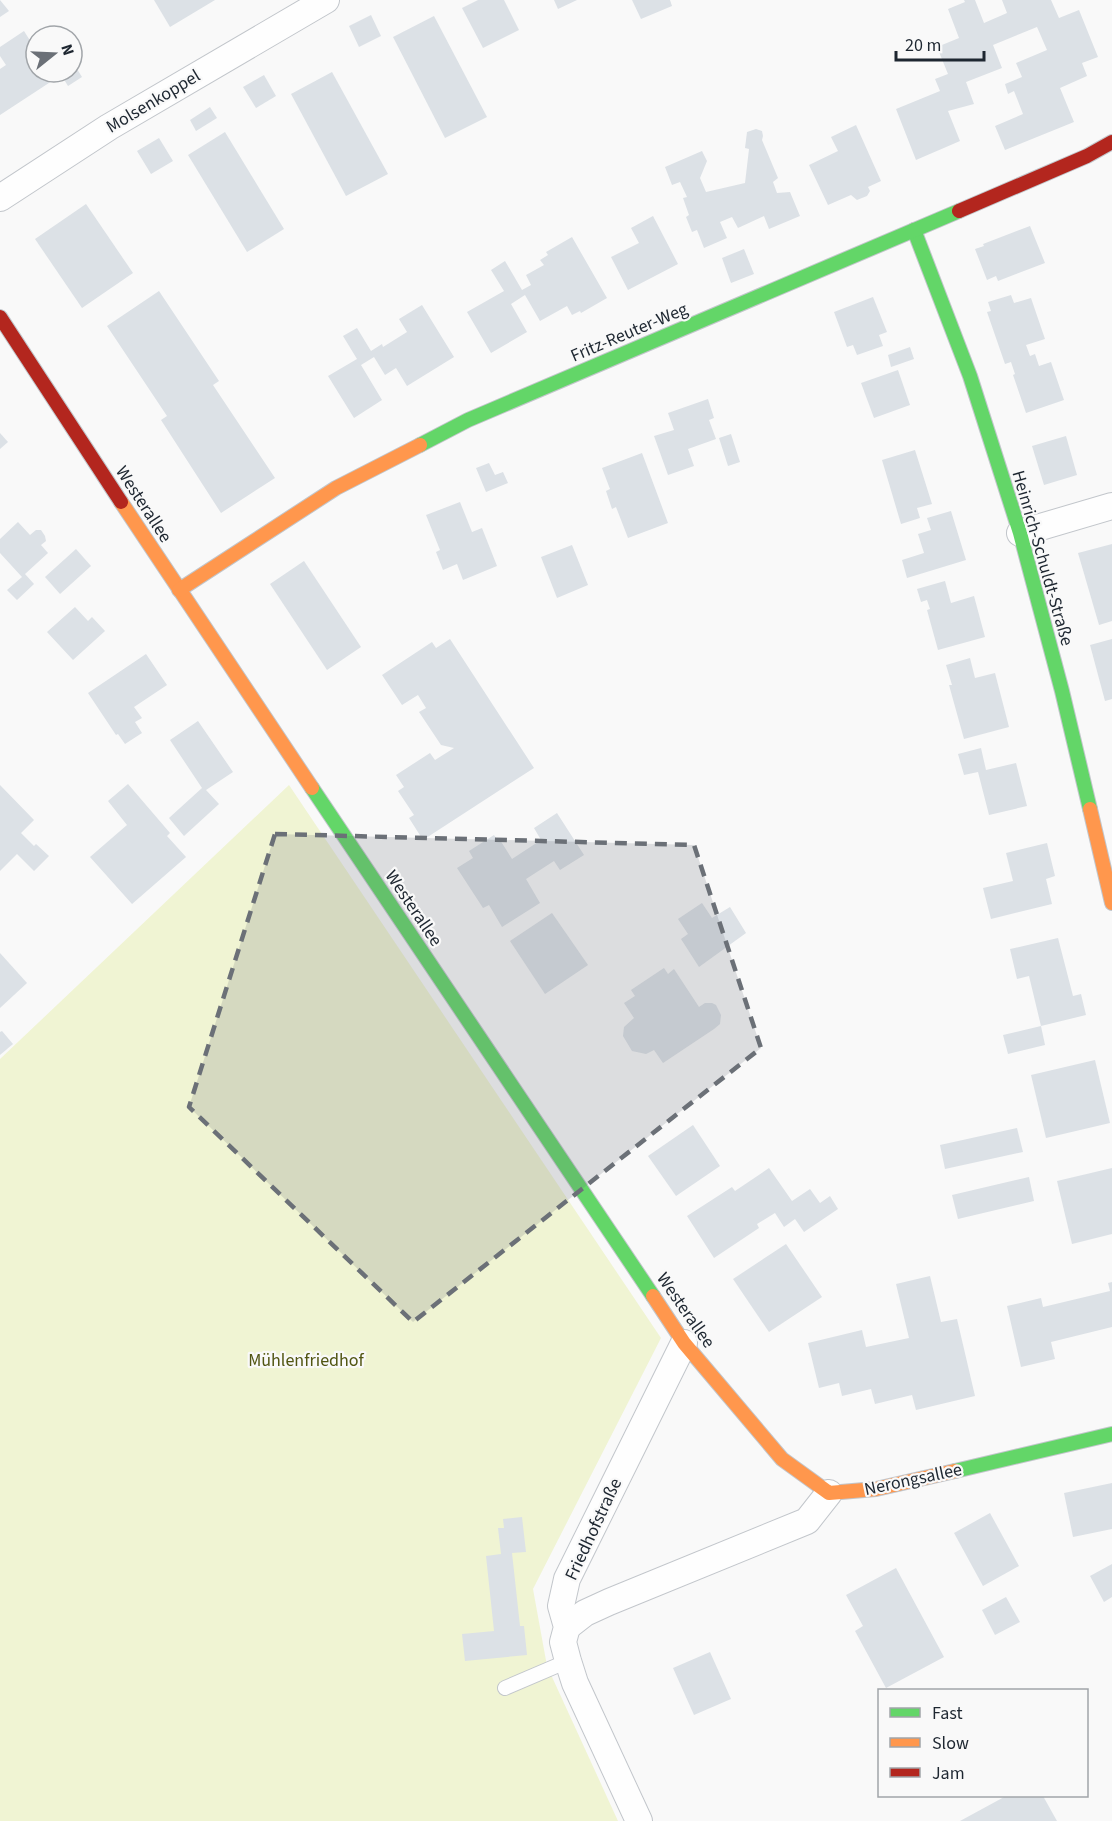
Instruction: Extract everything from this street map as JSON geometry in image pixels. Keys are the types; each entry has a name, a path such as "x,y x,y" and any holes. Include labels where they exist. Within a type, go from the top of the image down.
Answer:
{"street":[{"name":"Molsenkoppel","path":"0,198 109,127 314,3"},
{"name":"Fritz-Reuter-Weg","path":"179,590 336,488 468,420 1087,156 1112,142"},
{"name":"Heinrich-Schuldt-Straße","path":"914,230 970,376 1020,533 1104,836 1112,903"},
{"name":"Westerallee","path":"0,317 179,590 684,1343 782,1459 829,1493"},
{"path":"1020,533 1112,506"},
{"name":"Friedhofstraße","path":"639,1821 575,1683 563,1642 567,1627 561,1606 567,1579 684,1343"},
{"name":"Nerongsallee","path":"829,1493 876,1490 1112,1434"},
{"path":"567,1627 585,1613 609,1602 807,1521 829,1493"}],"lane":[{"path":"505,1688 568,1661"}],"highlighted area":[{"path":"275,834 694,845 761,1048 413,1322 189,1107"}],"green space":[{"name":"Mühlenfriedhof","path":"289,785 661,1338 533,1589 547,1666 618,1821 0,1821 0,1059"}],"building":[{"path":"0,0 9,11 0,17"},
{"path":"154,0 215,0 170,27"},
{"path":"478,0 504,0 519,30 483,48 462,8"},
{"path":"554,0 577,0 558,9"},
{"path":"632,0 670,0 672,6 641,19"},
{"path":"964,0 975,0 984,23 1007,13 1002,0 1051,0 1059,18 1079,10 1098,57 1082,63 1087,76 1060,88 1074,122 1005,150 995,126 1023,114 1014,91 1008,94 1005,84 1022,77 1016,63 1047,50 1037,27 993,45 1002,68 966,82 974,104 948,111 960,141 916,160 896,109 940,91 935,79 948,74 937,47 959,38 948,9 965,2"},
{"path":"371,15 381,36 359,47 349,26"},
{"path":"434,16 487,117 445,138 393,37"},
{"path":"24,31 24,84 47,84 0,115 0,69 6,65 0,56 0,47"},
{"path":"332,72 388,174 346,196 291,94"},
{"path":"264,75 276,96 256,108 243,87"},
{"path":"210,107 217,118 196,131 190,120"},
{"path":"856,125 881,181 868,187 870,191 867,196 857,200 851,195 828,205 809,165 838,151 831,137"},
{"path":"756,129 762,131 762,140 778,178 773,182 777,193 790,192 800,216 769,229 764,216 738,228 732,217 720,222 727,238 704,248 697,230 692,232 686,217 689,215 683,198 687,197 680,182 672,185 665,167 702,151 707,161 700,178 706,192 745,183 749,149 745,148 747,132"},
{"path":"225,132 284,229 247,252 188,155"},
{"path":"159,138 173,161 151,174 137,151"},
{"path":"86,204 133,273 82,308 35,239"},
{"path":"653,216 678,264 628,290 611,257 639,243 631,228"},
{"path":"1030,226 1045,263 998,281 996,276 987,280 975,249"},
{"path":"572,237 607,298 581,313 580,311 572,315 567,306 540,321 525,295 511,304 527,332 491,353 467,312 504,291 491,270 505,261 522,290 531,285 526,275 544,265 540,260 548,255 546,252"},
{"path":"744,249 754,274 731,283 722,258"},
{"path":"159,291 219,381 213,385 275,478 221,513 161,420 167,416 107,326"},
{"path":"1011,295 1014,303 1031,298 1045,339 1026,345 1030,356 1035,354 1039,366 1051,362 1064,400 1026,413 1011,362 1005,364 987,312 991,311 988,302"},
{"path":"873,297 887,332 879,335 883,346 857,355 853,345 847,347 834,312"},
{"path":"422,305 454,357 407,386 396,368 385,375 374,357 361,365 382,400 354,418 328,376 357,359 343,336 357,328 371,351 382,344 383,347 407,332 399,319"},
{"path":"910,347 914,359 891,367 888,355"},
{"path":"898,370 910,405 874,418 861,383"},
{"path":"708,399 714,418 709,420 716,439 688,449 694,466 668,475 654,436 674,430 668,413"},
{"path":"0,433 8,442 0,449"},
{"path":"731,434 740,462 728,466 719,438"},
{"path":"1066,436 1077,475 1044,485 1032,446"},
{"path":"915,450 932,504 917,508 920,518 901,524 882,460"},
{"path":"642,453 668,523 628,538 616,507 612,509 606,491 610,489 602,468"},
{"path":"489,463 495,475 503,472 508,483 486,492 476,468"},
{"path":"460,502 472,532 482,528 497,566 463,580 457,564 443,570 436,552 440,550 426,515"},
{"path":"951,511 966,560 907,578 902,560 924,553 918,534 931,530 927,518"},
{"path":"18,522 30,535 36,530 41,530 46,541 41,545 48,553 25,574 34,584 17,600 7,590 22,577 0,553 0,539"},
{"path":"1112,544 1112,621 1099,625 1078,553"},
{"path":"572,545 588,585 557,598 541,557"},
{"path":"76,549 91,566 60,594 45,577"},
{"path":"304,561 361,647 327,670 270,584"},
{"path":"945,581 951,603 974,596 985,637 938,650 927,610 930,609 927,600 921,602 917,589"},
{"path":"75,607 88,621 92,617 105,631 73,660 47,632"},
{"path":"450,639 534,768 423,840 409,818 414,815 398,791 404,787 396,775 430,753 435,760 454,748 441,745 419,712 426,708 418,695 402,705 382,675 432,642 436,648"},
{"path":"1112,639 1112,699 1105,701 1090,645"},
{"path":"146,654 167,685 134,707 142,718 135,722 142,733 125,744 118,734 116,735 88,693"},
{"path":"970,658 975,678 995,673 1009,727 964,739 949,685 952,685 946,665"},
{"path":"198,721 233,772 206,790 219,804 184,836 169,818 202,788 170,740"},
{"path":"981,748 986,770 1016,763 1027,806 989,815 978,772 964,775 958,754"},
{"path":"128,784 170,833 167,836 186,857 132,904 90,857 127,825 108,801"},
{"path":"0,785 34,820 21,833 49,856 34,871 17,854 0,871"},
{"path":"557,813 584,855 560,870 554,861 526,879 540,903 502,927 489,905 483,908 457,868 473,858 469,851 494,835 512,859 541,840 534,828"},
{"path":"1047,843 1055,876 1046,879 1052,904 991,919 983,888 1013,881 1006,853"},
{"path":"702,903 712,918 730,907 746,933 699,967 681,939 688,934 678,919"},
{"path":"552,913 588,965 545,994 510,941"},
{"path":"1058,938 1073,996 1081,994 1086,1015 1041,1026 1029,976 1017,979 1010,949"},
{"path":"0,953 27,983 0,1008"},
{"path":"664,968 668,974 674,969 699,1007 705,1003 712,1003 716,1005 721,1015 720,1024 714,1029 663,1063 654,1050 646,1054 632,1051 623,1036 624,1027 634,1018 624,1003 635,996 631,990"},
{"path":"1041,1026 1045,1045 1008,1054 1003,1035"},
{"path":"2,1031 13,1044 0,1055 0,1032"},
{"path":"1095,1060 1110,1123 1046,1138 1031,1075"},
{"path":"693,1125 720,1166 676,1196 648,1156"},
{"path":"1017,1128 1023,1152 945,1169 940,1145"},
{"path":"769,1168 792,1201 810,1189 820,1203 830,1196 838,1209 804,1232 795,1219 784,1227 775,1213 757,1224 759,1228 714,1258 687,1216 732,1187 735,1191"},
{"path":"1112,1168 1112,1234 1072,1244 1057,1181"},
{"path":"1029,1177 1034,1201 958,1219 952,1195"},
{"path":"786,1244 822,1297 769,1332 733,1279"},
{"path":"930,1276 941,1322 957,1319 975,1396 916,1410 912,1395 875,1404 871,1389 842,1396 839,1383 819,1388 808,1343 862,1330 866,1347 909,1338 896,1284"},
{"path":"1112,1282 1112,1327 1051,1342 1055,1359 1021,1367 1007,1306 1041,1298 1043,1307 1110,1291 1108,1283"},
{"path":"1112,1483 1112,1529 1073,1537 1064,1493"},
{"path":"990,1513 1019,1566 983,1586 954,1533"},
{"path":"522,1517 526,1552 512,1553 520,1626 524,1626 527,1655 465,1661 462,1634 494,1631 486,1556 501,1554 498,1528 504,1528 503,1519"},
{"path":"1112,1564 1112,1597 1104,1602 1090,1576"},
{"path":"896,1568 944,1657 886,1688 855,1631 863,1626 846,1595"},
{"path":"1006,1597 1020,1622 995,1635 982,1610"},
{"path":"710,1652 731,1699 694,1715 673,1668"},
{"path":"1004,1797 1044,1797 1057,1821 960,1821"}],"traffic: fast":[{"path":"420,445 468,420 959,211"},
{"path":"914,230 970,376 1020,533 1062,691 1090,809"},
{"path":"312,788 653,1296"},
{"path":"955,1471 1112,1434"}],"traffic: slow":[{"path":"179,590 336,488 420,445"},
{"path":"121,502 312,788"},
{"path":"1090,809 1112,903"},
{"path":"653,1296 684,1343 782,1459 829,1493 876,1489 955,1471"}],"traffic: jam":[{"path":"959,211 1087,156 1112,142"},
{"path":"0,317 121,502"}]}
